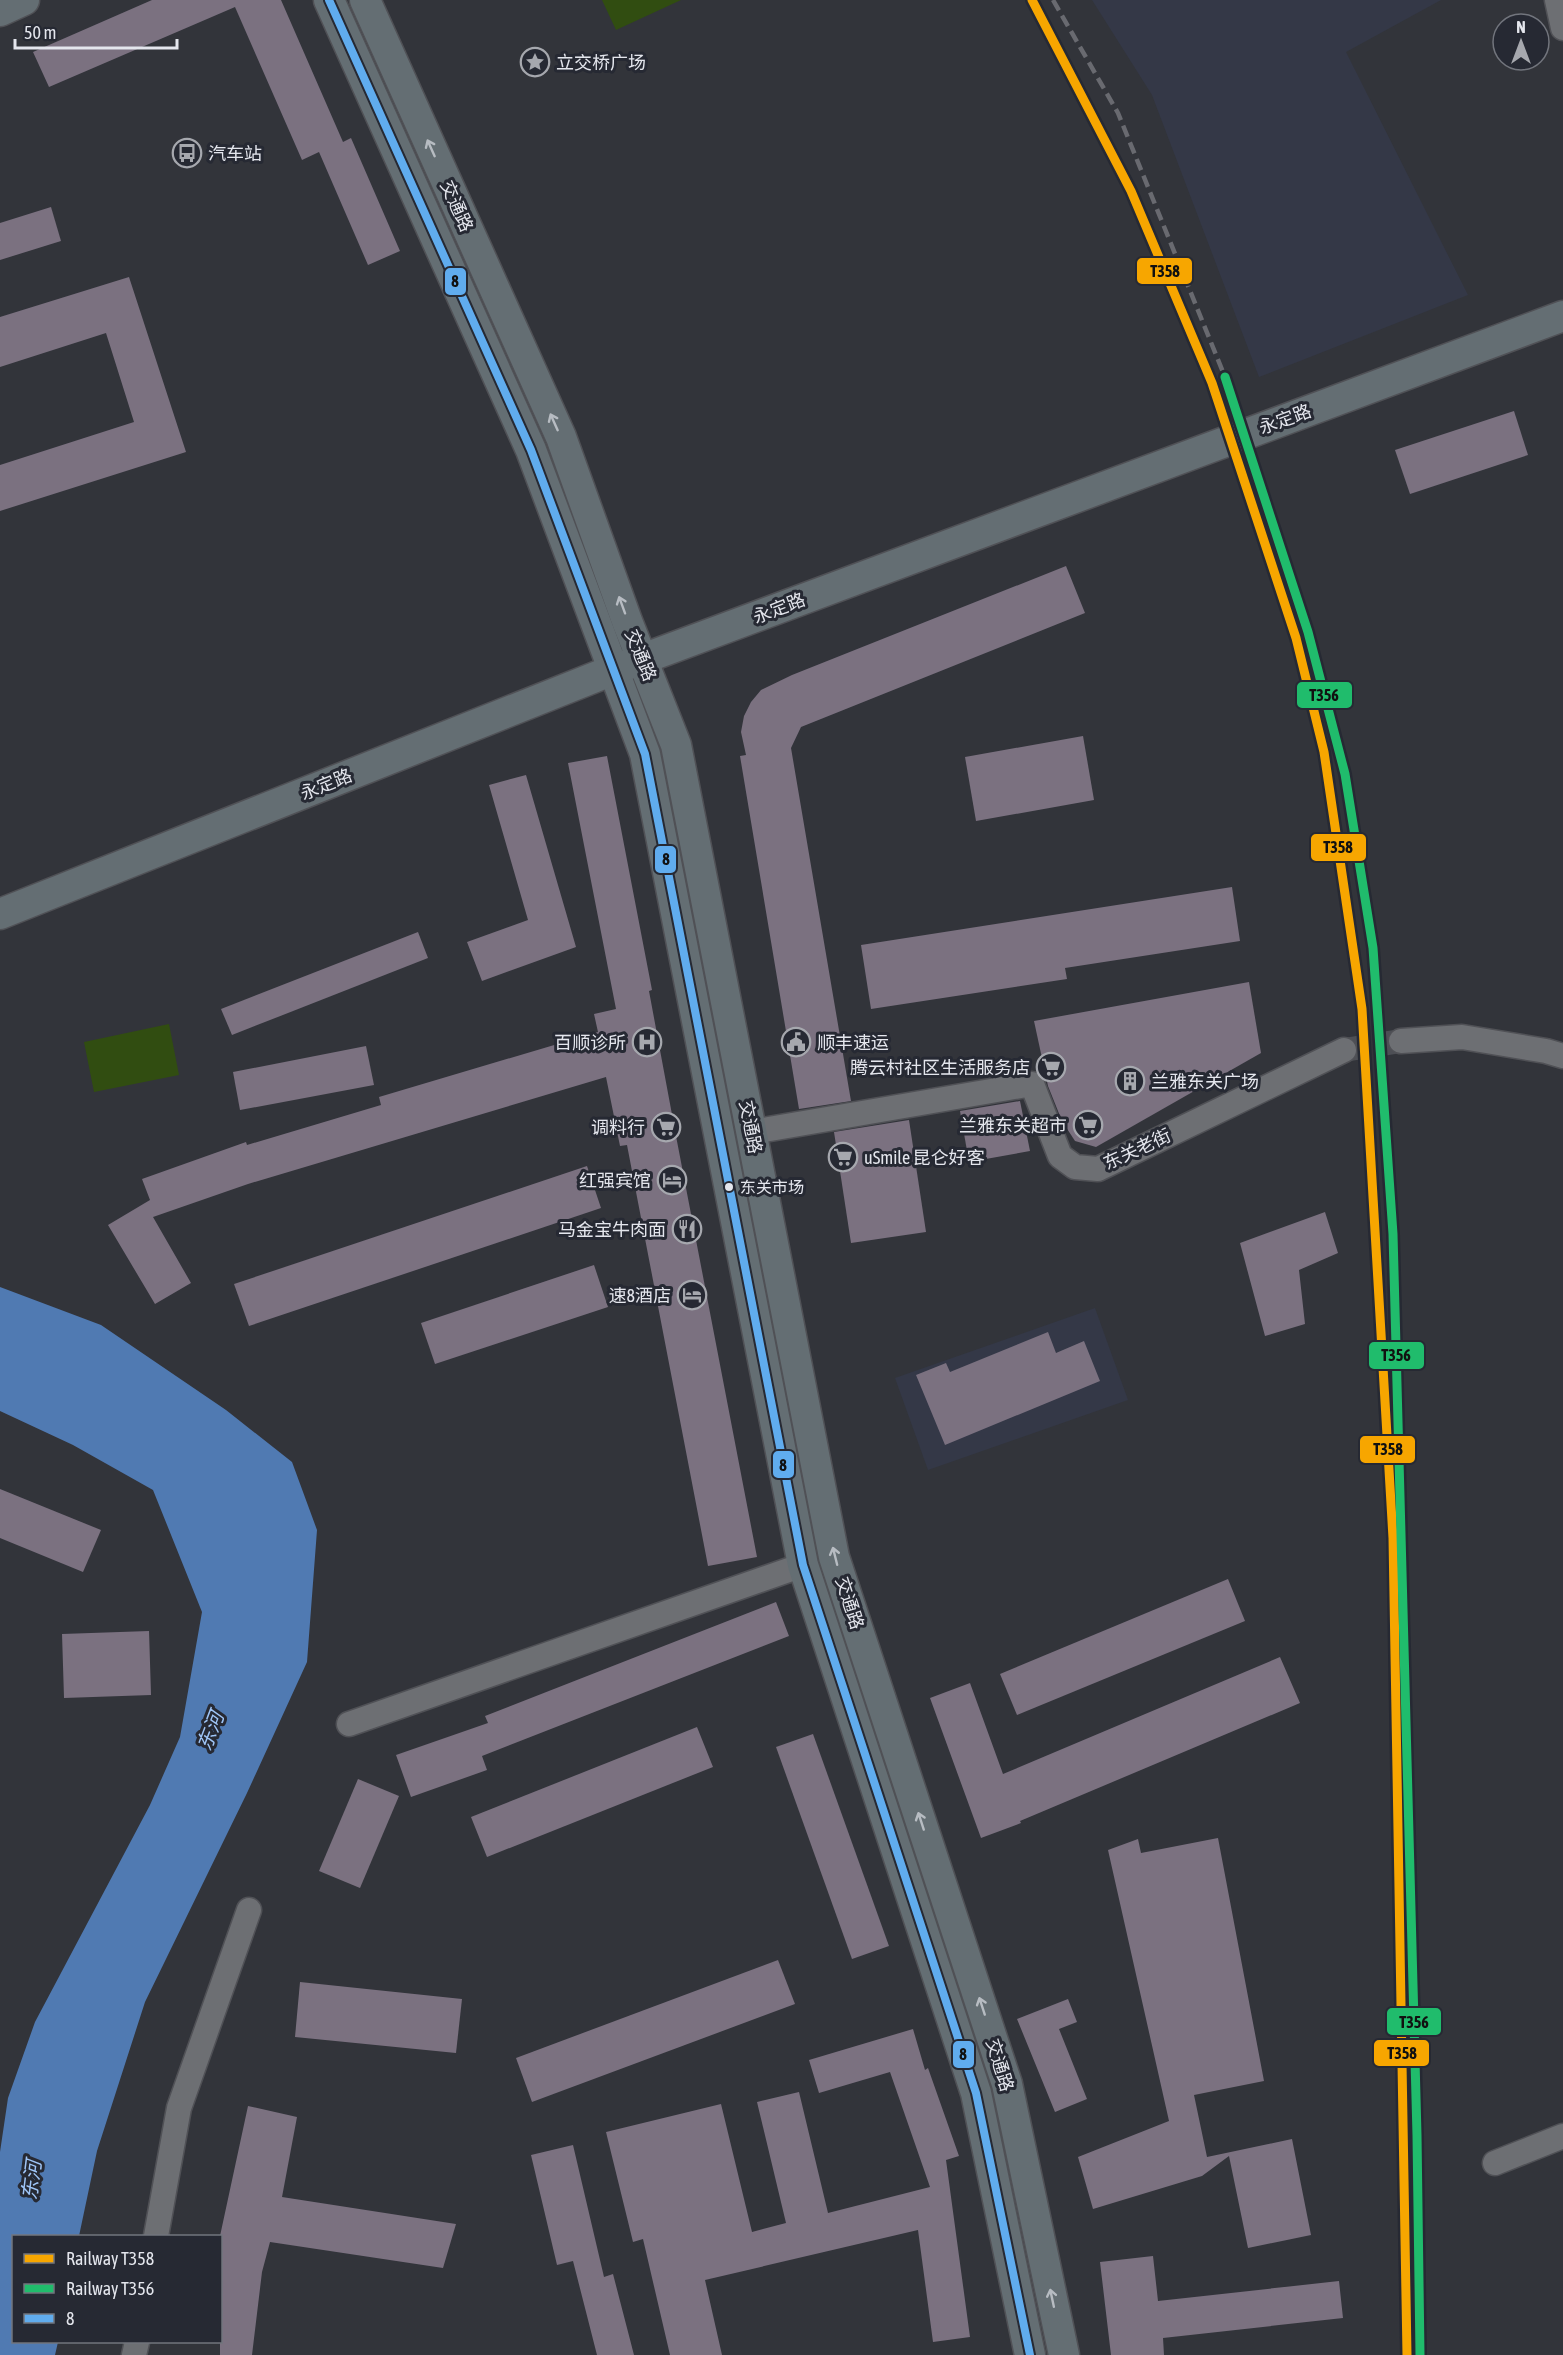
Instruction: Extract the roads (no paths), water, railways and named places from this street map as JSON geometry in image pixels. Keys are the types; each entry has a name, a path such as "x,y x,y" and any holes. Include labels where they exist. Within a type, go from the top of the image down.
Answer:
{"main road":[{"path":"0,11 24,0"},
{"name":"交通路","path":"329,0 531,450 645,754 803,1565 976,2093 1030,2355"},
{"name":"交通路","path":"364,0 561,437 627,621 644,659 676,745 834,1557 1007,2084 1064,2355"},
{"name":"永定路","path":"0,914 613,669 1563,316"}],"street":[{"path":"1557,0 1563,27"},
{"path":"1401,1041 1462,1037 1563,1056"},
{"name":"东关老街","path":"752,1132 1032,1084 1060,1156 1075,1167 1098,1169 1344,1050"},
{"path":"349,1724 803,1565"},
{"path":"156,2235 179,2108 249,1910"},
{"path":"1495,2163 1563,2136"}],"water":[{"name":"东河","path":"0,1287 101,1325 226,1410 292,1462 317,1530 307,1662 247,1793 145,2002 97,2151 79,2235 12,2235 12,2343 58,2343 55,2355 0,2355 0,2152 8,2098 35,2022 150,1805 180,1737 202,1612 153,1490 73,1445 0,1411"}],"tunnel":[{"path":"1344,1050 1401,1041"}],"railway":[{"path":"1053,0 1118,113 1225,377"}],"rail line":[{"name":"T358","path":"1032,0 1131,191 1212,383 1296,638 1324,752 1362,1009 1393,1538 1407,2355"},
{"name":"T356","path":"1225,377 1308,632 1345,774 1373,948 1393,1234 1417,2135 1420,2355"}],"place":[{"name":"立交桥广场","path":"535,62"},
{"name":"汽车站","path":"187,153"},
{"name":"百顺诊所","path":"647,1042"},
{"name":"顺丰速运","path":"796,1042"},
{"name":"腾云村社区生活服务店","path":"1051,1067"},
{"name":"兰雅东关广场","path":"1130,1081"},
{"name":"兰雅东关超市","path":"1088,1125"},
{"name":"调料行","path":"666,1127"},
{"name":"uSmile 昆仑好客","path":"843,1157"},
{"name":"红强宾馆","path":"672,1180"},
{"name":"东关市场","path":"729,1187"},
{"name":"马金宝牛肉面","path":"687,1229"},
{"name":"速8酒店","path":"692,1295"}]}
